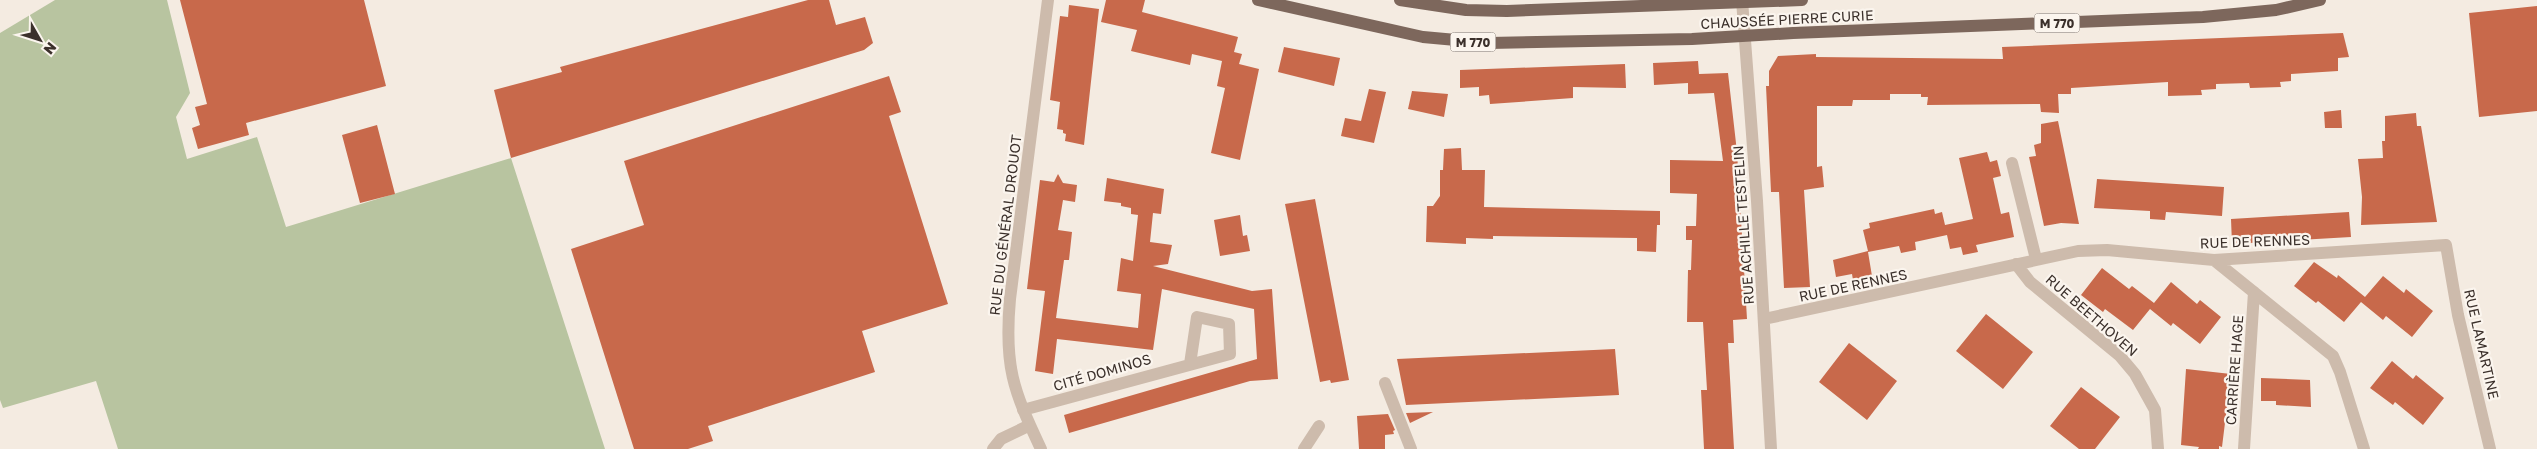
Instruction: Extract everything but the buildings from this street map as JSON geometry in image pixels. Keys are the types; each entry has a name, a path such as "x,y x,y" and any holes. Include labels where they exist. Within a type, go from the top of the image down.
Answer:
{"main road":[{"name":"CHAUSSÉE PIERRE CURIE","path":"1258,0 1389,30 1453,41 1489,43 1692,39 2203,17 2276,10 2320,0"},
{"name":"CHAUSSÉE PIERRE CURIE","path":"1400,0 1466,10 1507,11 1802,0"}],"street":[{"name":"RUE DU GÉNÉRAL DROUOT","path":"1041,449 1023,410 1011,376 1007,332 1048,0"},
{"name":"RUE ACHILLE TESTELIN","path":"1742,1 1771,449"},
{"path":"2012,163 2036,259"},
{"name":"RUE DE RENNES","path":"1764,319 2036,259 2092,250 2214,260 2446,244"},
{"name":"RUE LAMARTINE","path":"2446,244 2458,315 2490,449"},
{"path":"2214,260 2333,356 2340,372 2364,449"},
{"name":"RUE BEETHOVEN","path":"2016,264 2030,282 2119,355 2135,374 2155,410 2158,449"},
{"name":"CARRIÈRE HAGE","path":"2244,449 2254,292"},
{"name":"CITÉ DOMINOS","path":"1023,410 1190,364"},
{"path":"1385,383 1411,449"},
{"path":"992,449 1001,439 1030,425"},
{"path":"1304,449 1319,426"}],"green space":[{"path":"55,0 167,0 190,93 176,117 187,159 257,137 286,227 511,158 605,449 118,449 96,381 3,408 0,400 0,33"}]}
